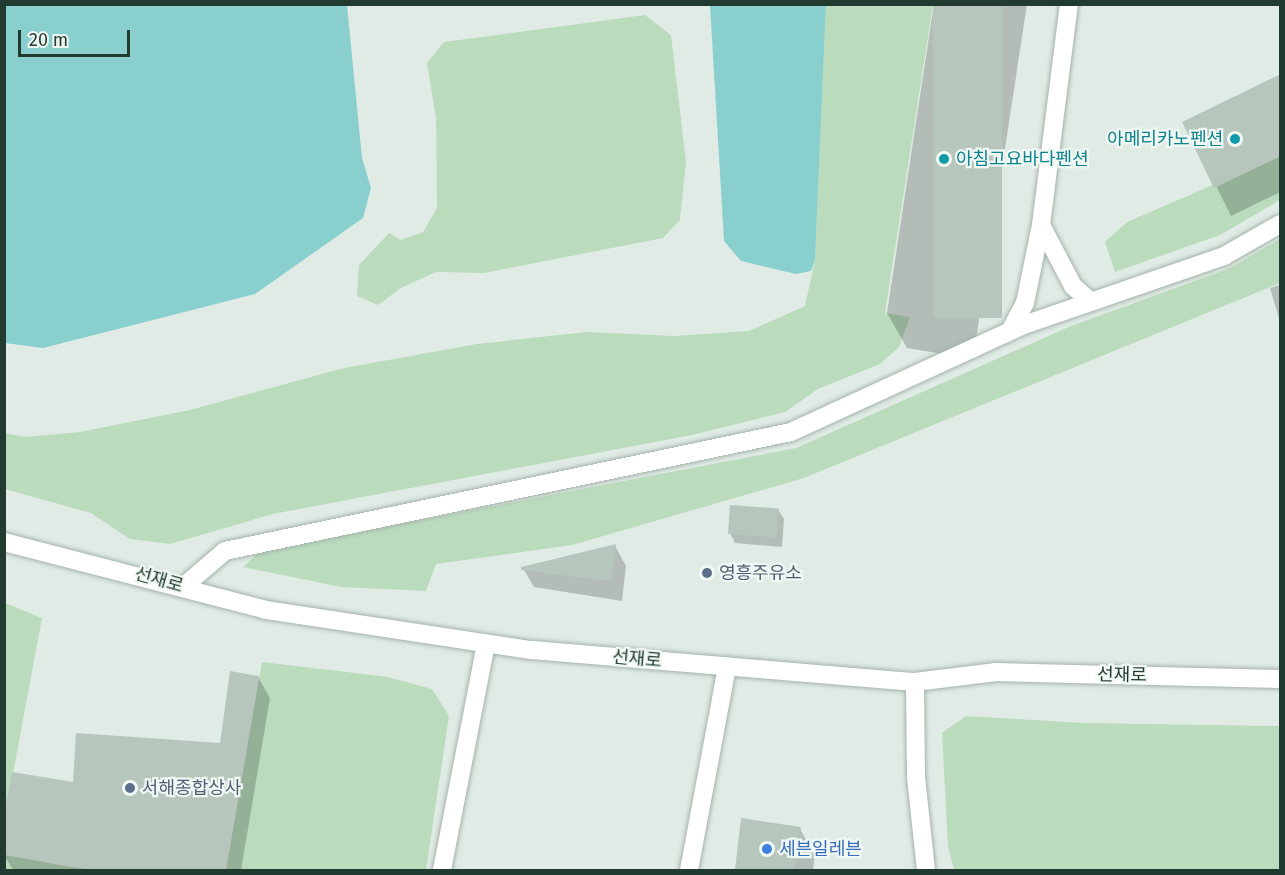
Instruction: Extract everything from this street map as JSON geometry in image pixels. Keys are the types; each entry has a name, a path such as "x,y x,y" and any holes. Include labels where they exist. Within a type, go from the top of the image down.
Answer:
{"street":[{"path":"1010,331 1025,303 1041,225 1069,4"},
{"path":"183,587 225,550 791,432 1010,331 1224,255 1281,224"},
{"path":"1041,225 1073,286 1091,302"},
{"name":"선재로","path":"4,542 266,610 486,644 915,682 996,672 1281,679"},
{"path":"442,870 486,644"},
{"path":"689,870 727,667"},
{"path":"915,682 916,777 926,870"}],"green space":[{"path":"826,5 933,5 885,313 910,317 899,347 880,364 818,389 785,412 692,435 273,514 170,544 130,539 91,513 5,489 4,433 26,437 80,432 190,410 344,368 477,344 587,332 674,336 749,331 805,306 815,260"},
{"path":"645,15 671,35 686,162 680,220 663,238 484,273 436,272 401,288 378,305 357,296 359,265 389,233 401,240 423,232 437,208 436,118 427,63 444,42"},
{"path":"1280,156 1280,200 1220,235 1115,272 1105,242 1127,222"},
{"path":"1280,239 1280,283 804,478 572,545 436,564 426,591 341,587 243,567 258,553 300,543 796,448 1071,326 1228,269"},
{"path":"5,603 42,618 5,816"},
{"path":"262,662 388,677 432,689 449,716 426,870 226,870"},
{"path":"966,716 1086,723 1280,726 1280,870 954,870 948,846 942,733"},
{"path":"4,852 52,864 91,870 5,870"}],"water":[{"path":"5,4 347,5 362,158 371,188 363,218 255,294 43,348 5,343"},
{"path":"710,5 826,5 815,260 811,271 796,274 741,261 724,241"}],"building":[{"name":"아침고요바다펜션","path":"933,4 1002,4 1002,318 933,318"},
{"name":"아메리카노펜션","path":"1281,74 1281,156 1214,188 1182,122"},
{"path":"730,505 779,508 777,537 728,534"},
{"path":"616,544 611,581 521,570 521,567"},
{"path":"230,671 259,676 226,870 91,870 4,855 4,816 12,772 73,782 76,733 220,743"},
{"name":"세븐일레븐","path":"741,818 801,827 794,870 735,870"}],"place":[{"name":"아메리카노펜션","path":"1235,139"},
{"name":"아침고요바다펜션","path":"944,159"},
{"name":"영흥주유소","path":"707,573"},
{"name":"서해종합상사","path":"130,788"},
{"name":"세븐일레븐","path":"767,849"}]}
